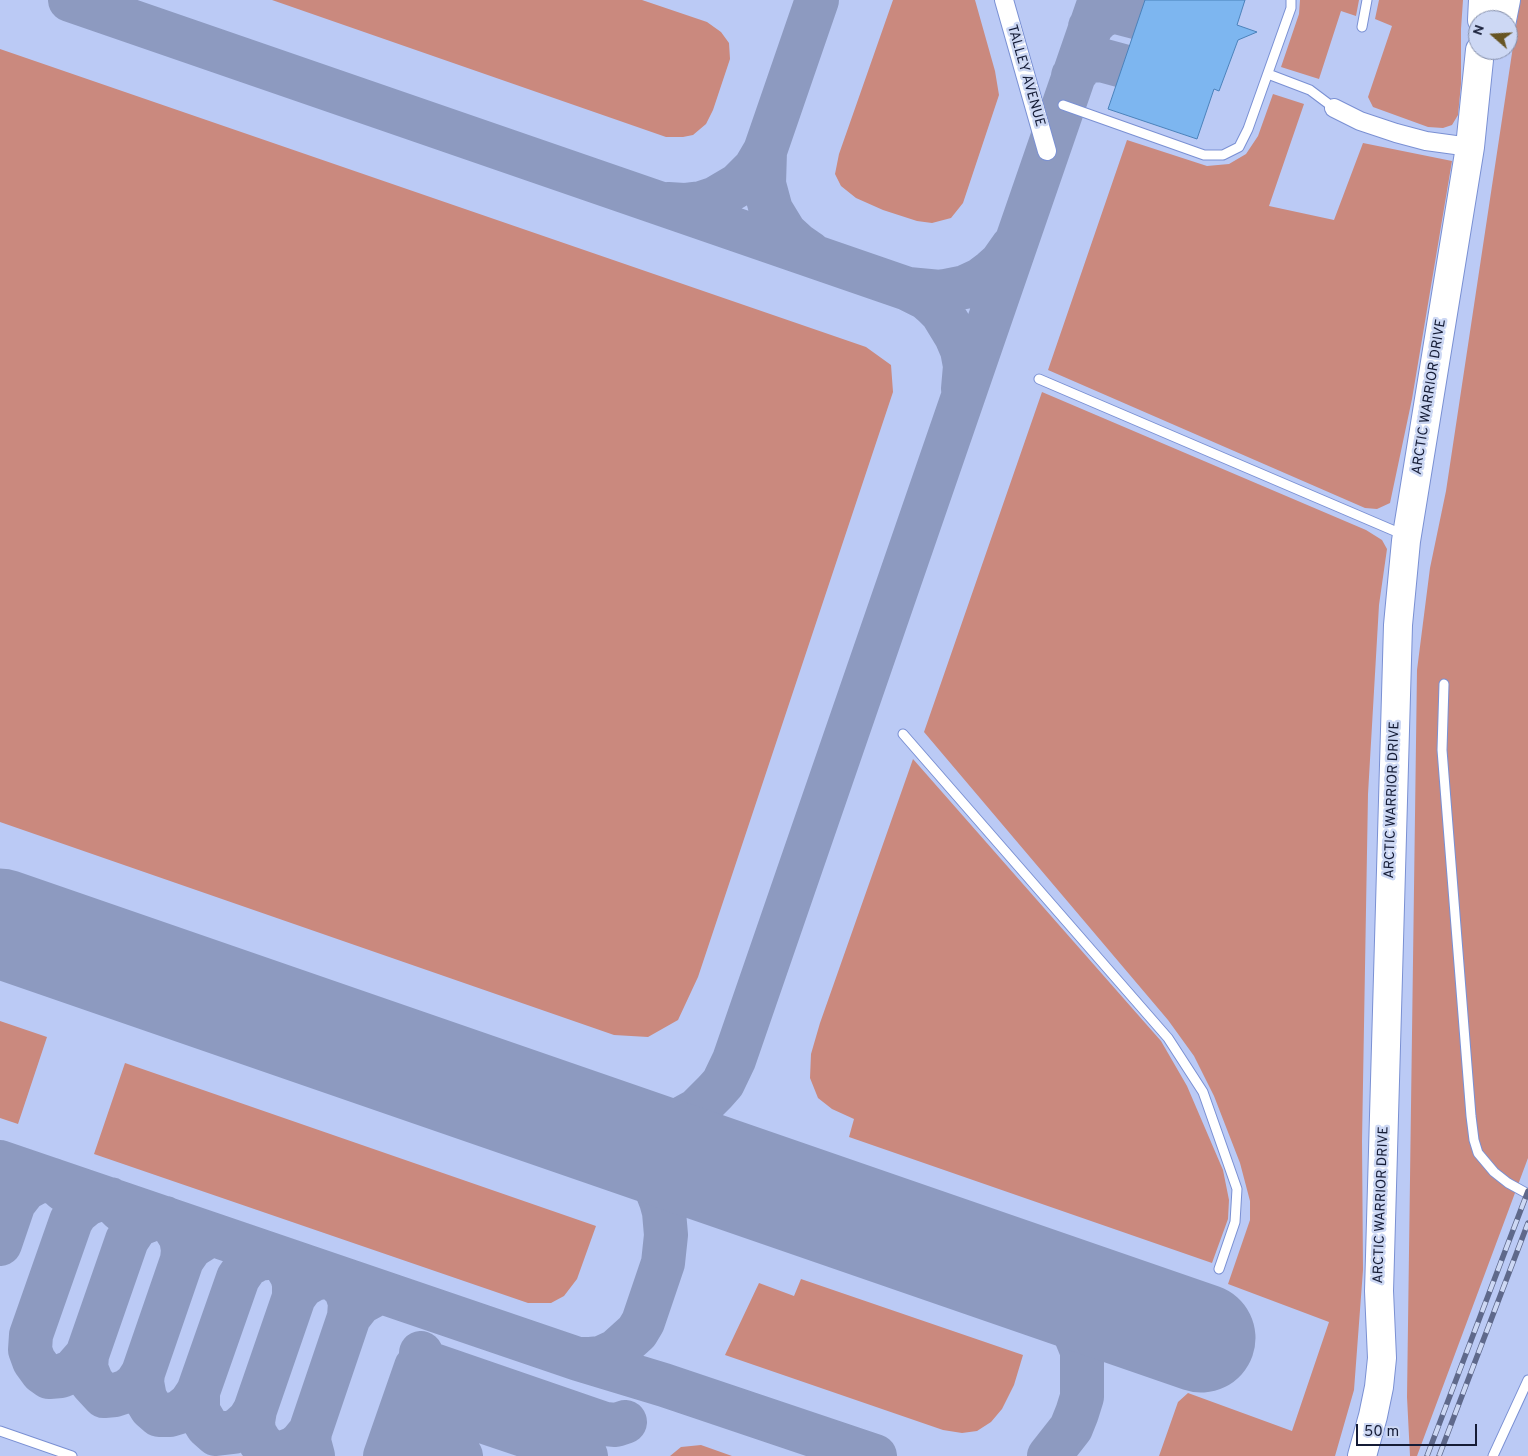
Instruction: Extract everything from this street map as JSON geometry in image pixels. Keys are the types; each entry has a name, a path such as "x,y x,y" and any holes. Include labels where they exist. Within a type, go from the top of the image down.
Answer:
{"main road":[{"name":"ARCTIC WARRIOR DRIVE","path":"1362,1456 1374,1416 1382,1358 1379,1290 1398,625 1407,536 1470,147 1479,60"},
{"name":"ARCTIC WARRIOR DRIVE","path":"1470,147 1492,77 1495,60"}],"street":[{"name":"TALLEY AVENUE","path":"1004,0 1047,151"},
{"path":"1334,108 1360,121 1396,134 1426,141 1470,147"}],"lane":[{"path":"1063,105 1204,154 1224,155 1239,147 1248,129 1290,8 1291,0"},
{"path":"1362,27 1367,0"},
{"path":"1268,74 1310,90 1334,108"},
{"path":"1039,379 1407,536"},
{"path":"1444,684 1442,750 1474,1140 1478,1153 1494,1172 1508,1183 1528,1194"},
{"path":"903,734 1168,1038 1203,1092 1237,1189 1235,1222 1219,1269"},
{"path":"1493,1456 1528,1380"},
{"path":"0,1431 72,1456"}],"shaded area":[{"path":"272,0 642,0 707,22 721,32 729,43 730,59 713,110 706,124 693,135 666,137"},
{"path":"893,0 975,0 995,71 999,95 963,203 951,218 932,223 917,221 883,210 856,198 841,186 835,174 839,154"},
{"path":"1300,0 1359,0 1356,16 1341,11 1319,79 1281,67 1299,14"},
{"path":"1379,0 1463,0 1461,84 1458,115 1452,125 1443,128 1428,127 1373,107 1368,97 1392,26 1375,19"},
{"path":"1520,0 1528,0 1528,1158 1417,1456 1410,1456 1407,1397 1417,670 1430,568 1446,491 1511,60 1518,60 1518,13"},
{"path":"0,49 866,347 891,365 893,392 698,977 678,1020 648,1037 614,1035 0,822"},
{"path":"1273,94 1304,104 1269,206 1334,220 1363,143 1452,161 1412,399 1390,503 1377,509 1365,508 1048,370 1127,140 1207,166 1229,164 1246,154 1258,136"},
{"path":"1042,392 1366,530 1382,540 1387,549 1379,605 1368,794 1362,1141 1363,1270 1354,1390 1335,1456 1159,1456 1178,1402 1188,1393 1292,1431 1329,1322 1228,1284 1250,1220 1250,1201 1240,1163 1214,1096 1194,1056 1168,1020 924,732"},
{"path":"913,759 1161,1041 1187,1086 1223,1170 1229,1200 1228,1219 1212,1263 849,1137 854,1119 832,1109 818,1098 810,1078 811,1054 820,1023"},
{"path":"0,1021 47,1037 18,1124 0,1118"},
{"path":"125,1063 596,1226 577,1279 564,1296 551,1303 528,1303 94,1154"},
{"path":"801,1279 1023,1355 1014,1385 1002,1409 991,1422 977,1431 962,1433 943,1430 725,1355 759,1283 794,1296"},
{"path":"701,1445 732,1456 670,1456 681,1447"}],"building":[{"path":"1145,0 1245,0 1237,25 1257,32 1238,40 1219,91 1214,89 1197,139 1108,109"}],"taxiway":[{"path":"70,0 908,289 940,292 965,287 980,280 992,271 1001,263 1013,246"},
{"path":"668,204 701,203 716,198 738,185 755,168 765,151 817,0"},
{"path":"591,1127 639,1131 658,1128 677,1121 697,1110 715,1092 723,1083 734,1060 1100,0"},
{"path":"1090,27 1100,17 1112,11 1139,18"},
{"path":"1073,76 1082,65 1089,61 1101,60 1123,66"},
{"path":"765,151 764,184 771,210 785,233 810,253"},
{"path":"908,289 926,298 934,305 942,313 956,336 962,350 965,366 963,389"},
{"path":"0,924 4,925"},
{"path":"0,1162 578,1359 590,1359 601,1358 616,1351 637,1332 643,1322 663,1263 666,1235 661,1201 656,1188 641,1165 620,1145 589,1128"},
{"path":"0,1244 14,1203 25,1189 38,1182 53,1180 64,1190"},
{"path":"87,1355 73,1371 61,1376 49,1377 42,1372 34,1361 30,1350 31,1335 71,1221 76,1213 87,1204 100,1199 110,1199 121,1210"},
{"path":"143,1373 136,1384 127,1391 104,1396 92,1383 86,1368 87,1355 127,1240 135,1228 153,1219 165,1218 173,1225 181,1238 182,1260"},
{"path":"198,1392 190,1404 180,1412 170,1415 159,1415 151,1408 145,1398 142,1382 143,1373 182,1260 191,1247 202,1240"},
{"path":"255,1410 249,1420 239,1429 233,1432 216,1434 207,1426 198,1411 198,1392 238,1278 247,1265 259,1259 277,1257 285,1264 292,1276 294,1297"},
{"path":"1016,1274 1049,1297 1071,1324 1082,1351 1082,1397 1077,1413 1071,1428 1049,1456"},
{"path":"310,1432 295,1448 282,1453 270,1453 254,1432 255,1410 294,1297 302,1286 314,1279 331,1275 346,1290 350,1303 349,1317"},
{"path":"313,1456 309,1441 310,1432 349,1317 360,1303 371,1297"},
{"path":"421,1353 428,1363 605,1424 616,1425 625,1422"},
{"path":"578,1359 664,1385 875,1456"},
{"path":"385,1456 416,1367"},
{"path":"409,1388 416,1399 586,1456"},
{"path":"395,1429 399,1434 407,1438 461,1456"}],"runway":[{"path":"0,923 1201,1338"}],"railway":[{"path":"1427,1456 1528,1191"},
{"path":"1439,1456 1528,1223"}]}
